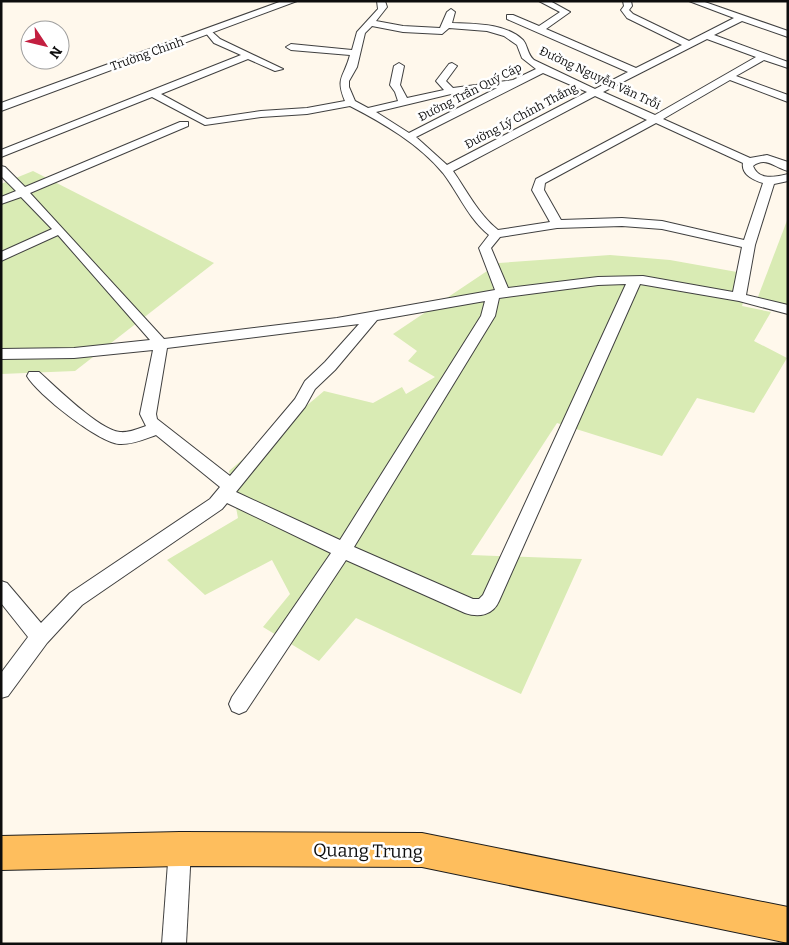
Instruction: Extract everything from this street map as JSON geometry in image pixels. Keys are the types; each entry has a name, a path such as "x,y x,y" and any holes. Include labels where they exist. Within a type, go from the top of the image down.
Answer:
{"main road":[{"name":"Quang Trung","path":"1,853 180,849 422,850 788,925"}],"street":[{"name":"Trường Chinh","path":"1,107 203,31 270,1"},
{"name":"Trường Chinh","path":"1,98 292,1"},
{"path":"350,103 344,87 344,81 352,67 361,32 371,23 383,7 381,1"},
{"path":"540,30 566,12 544,1"},
{"path":"627,1 628,6 625,10 630,16 690,45"},
{"path":"693,1 788,34"},
{"path":"447,25 451,12"},
{"path":"510,17 635,71"},
{"name":"Đường Lý Chính Thắng","path":"446,170 635,71 742,18"},
{"name":"Đường Nguyễn Văn Trỗi","path":"371,23 403,29 439,31 447,25 485,28 512,35 521,44 521,52 528,60 542,69 750,162"},
{"path":"203,31 217,41 278,69"},
{"path":"708,36 788,65"},
{"path":"291,47 355,53"},
{"path":"1,154 250,55"},
{"path":"557,224 538,190 540,181 656,119 764,56"},
{"path":"399,66 395,85 400,91 403,102"},
{"path":"451,91 442,82 452,66"},
{"name":"Đường Trần Quý Cáp","path":"409,138 542,69"},
{"path":"730,77 788,99"},
{"path":"367,111 451,91 516,83"},
{"path":"152,93 204,122 261,114 306,111 350,103 367,111 409,138 446,170 482,224 496,234"},
{"path":"1,201 184,124"},
{"path":"770,159 787,173 769,181 752,175 747,165 750,162 770,159"},
{"path":"1,170 60,230 161,344"},
{"path":"739,297 749,244 769,181"},
{"path":"239,704 343,550 488,316 498,294 485,248 496,234 557,224 622,222 662,225 749,244"},
{"path":"1,257 60,230"},
{"path":"161,344 148,414 151,422 228,490 343,550 472,607 483,607 490,601 635,280"},
{"path":"1,354 74,353 161,344 372,317 498,294 598,281 635,280 739,297 788,310"},
{"path":"1,689 40,637 76,599 216,504 300,403 310,385 330,366 372,317"},
{"path":"34,376 100,431 117,438 127,438 158,428"},
{"path":"1,589 40,637"},
{"path":"174,944 180,849"}],"green space":[{"path":"33,171 214,263 75,371 1,374 1,184"},
{"path":"788,218 788,307 756,302"},
{"path":"610,255 670,260 737,272 748,287 742,306 771,312 754,341 787,358 754,413 697,398 662,456 557,423 471,555 582,559 521,694 356,618 319,661 263,627 290,594 272,560 205,595 167,560 238,518 229,471 324,391 373,403 402,387 406,394 435,377 408,361 417,351 393,334 499,263"}]}
